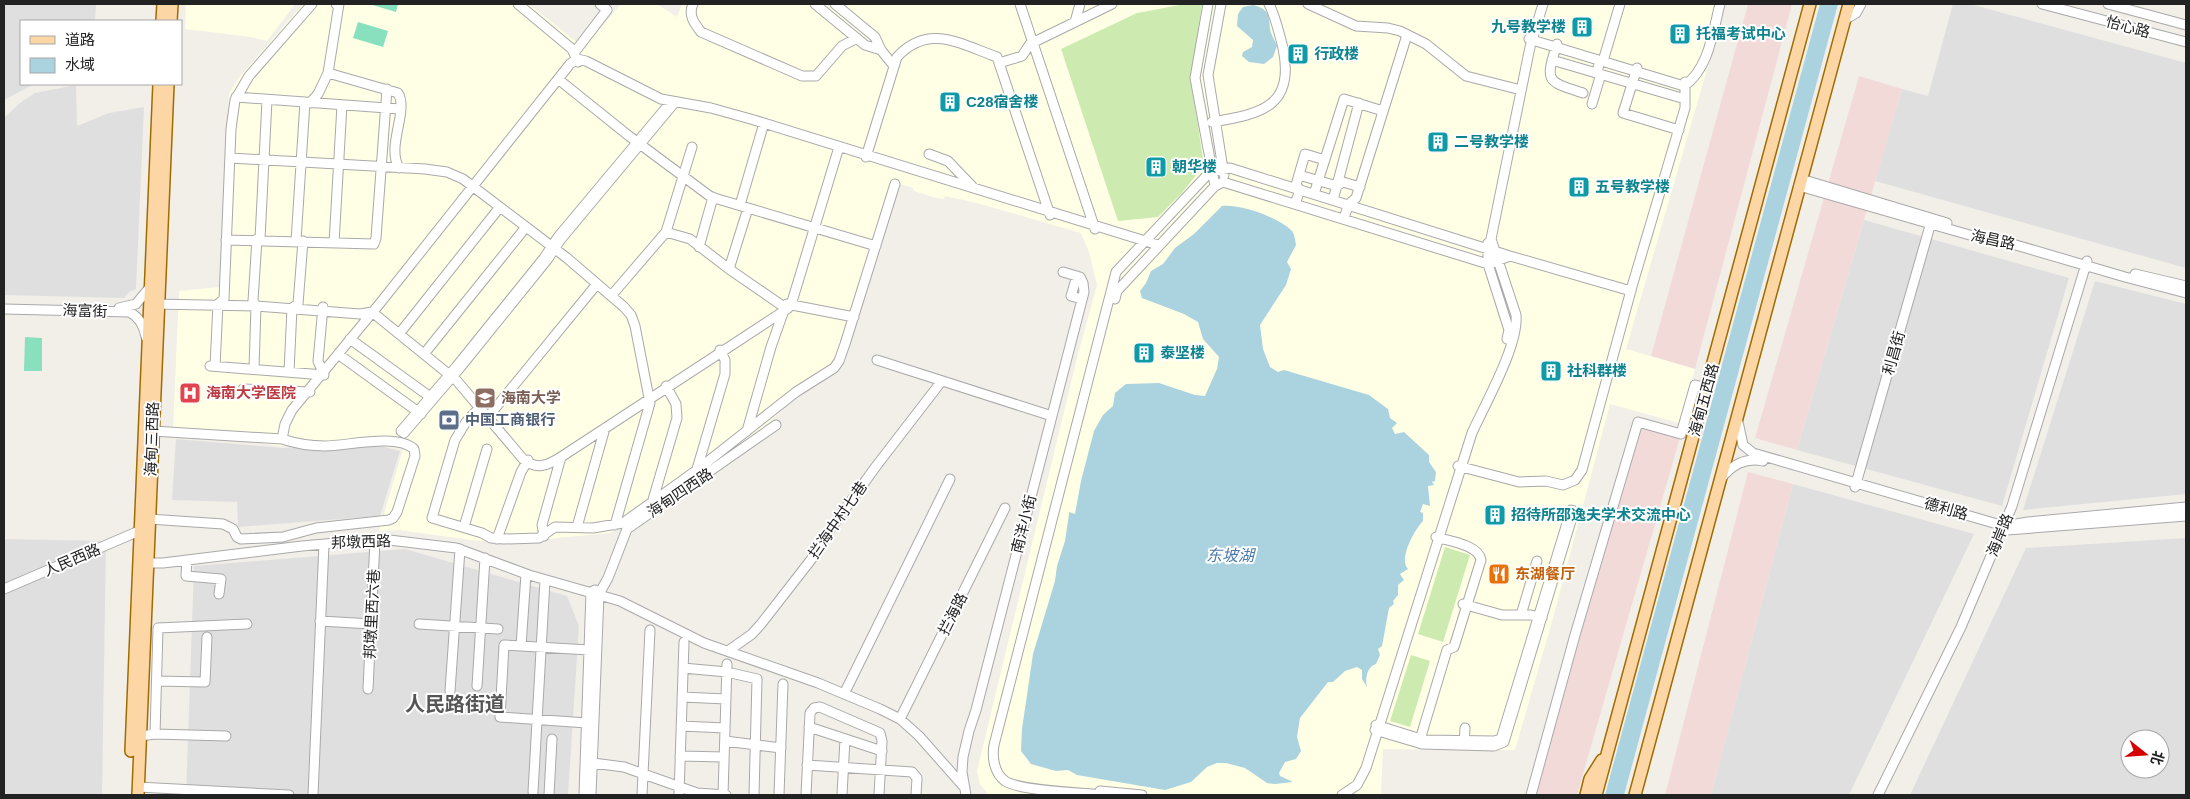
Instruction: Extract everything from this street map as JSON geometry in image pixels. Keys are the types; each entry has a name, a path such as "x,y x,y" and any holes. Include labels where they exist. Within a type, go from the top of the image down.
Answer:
{"main road":[{"path":"162,20 163,4"},
{"path":"171,20 172,4"},
{"name":"海甸五西路","path":"1596,795 1810,4"},
{"path":"1635,795 1849,4"},
{"name":"海甸三西路","path":"135,792 140,736 153,431 150,287 159,85"},
{"name":"海甸三西路","path":"135,792 139,531 147,342 168,85"},
{"path":"1641,795 1650,741"},
{"path":"1586,795 1590,779 1608,750"}],"street":[{"path":"312,4 249,76 236,97 232,114 226,240 213,366 322,374"},
{"path":"289,372 300,241 301,162 307,102 318,94 328,73 339,4 336,4"},
{"path":"518,4 576,58 586,61 672,104 711,108 1157,247"},
{"path":"283,439 288,416 375,312 576,58 607,10 600,4"},
{"path":"693,4 691,8 692,19 701,32 802,76 816,76 842,46 857,38"},
{"path":"815,4 865,45 881,50"},
{"path":"835,4 875,37 881,50 894,66"},
{"path":"1018,4 1092,227"},
{"path":"1079,15 1086,4"},
{"path":"999,63 1022,56 1031,42 1101,4"},
{"path":"1079,15 1112,4"},
{"path":"1208,4 1196,74 1212,171 1219,184 1295,204 1488,264 1510,256"},
{"path":"1142,795 1018,782 1004,774 999,765 997,752 1117,291 1219,184 1224,168 1208,75 1221,4"},
{"path":"1203,124 1264,109 1276,100 1284,86 1286,63 1277,26 1269,4"},
{"path":"1308,4 1356,26 1388,28 1407,35 1426,44 1466,76 1520,90"},
{"path":"1342,795 1360,780 1471,426 1496,374 1509,332 1488,264 1520,90 1531,38 1541,4"},
{"path":"1592,104 1600,77 1597,73 1599,64 1605,60 1622,4"},
{"path":"1460,464 1519,482 1546,480 1564,485 1570,484 1575,480 1585,463 1629,290 1677,130 1682,107 1683,84 1700,60 1719,4"},
{"path":"1844,20 1856,13 1861,4"},
{"name":"怡心路","path":"2042,4 2186,42"},
{"name":"怡心路","path":"2108,4 2186,25"},
{"path":"1344,219 1348,204 1356,198 1360,187 1407,35"},
{"path":"866,156 897,57 906,48 928,38 941,38 997,57 1050,213"},
{"path":"1531,38 1683,84"},
{"path":"1556,45 1549,71 1553,82 1583,93"},
{"path":"1552,60 1683,98"},
{"path":"1636,70 1623,113 1677,130"},
{"path":"328,73 387,89 399,95 400,109 394,156 399,168"},
{"path":"559,80 713,198 876,246"},
{"path":"226,240 259,239 370,245 376,241 387,89"},
{"path":"236,97 400,109"},
{"path":"1314,194 1344,99 1383,111"},
{"path":"254,369 254,303 267,100"},
{"path":"1333,200 1359,103"},
{"path":"339,355 419,413 672,104"},
{"path":"334,243 342,105"},
{"path":"729,269 764,125"},
{"path":"611,296 666,232 692,147"},
{"path":"747,431 771,347 787,308 837,148"},
{"path":"930,154 948,160 976,190"},
{"path":"1300,190 1296,185 1305,154 1325,160"},
{"path":"230,158 447,172 460,177 500,207 553,248 628,311 634,320 650,398 615,525"},
{"path":"1106,795 1024,787 1008,782 998,773 993,751 1116,272 1212,171 1230,168 1491,248 1510,256 1629,290"},
{"path":"1299,175 1336,186 1343,182 1360,187"},
{"name":"海昌路","path":"1800,182 2186,293"},
{"path":"481,406 466,422 455,440 432,518 497,539 525,539 544,536 552,528 593,528 615,525 629,519 697,470 796,392 834,368 840,358 854,317 895,184"},
{"path":"1295,204 1300,190"},
{"path":"698,247 713,198"},
{"path":"400,332 500,207"},
{"name":"利昌街","path":"1856,486 1931,221"},
{"path":"425,353 526,227"},
{"path":"666,232 690,239 698,247 787,308 854,317"},
{"path":"1460,464 1472,432 1500,376 1516,328 1516,315 1499,260 1491,248"},
{"name":"海昌路","path":"2087,264 2186,286"},
{"name":"海岸路","path":"1878,795 1961,627 2012,506 2087,264"},
{"name":"南洋小街","path":"966,792 962,772 968,731 979,701 1082,299 1084,283 1077,276 1063,272"},
{"path":"489,416 597,284"},
{"path":"151,301 254,303 375,312 452,375 527,461 534,463 545,463 562,456 787,308"},
{"name":"海富街","path":"4,305 122,308 151,301"},
{"path":"322,374 318,359 323,308"},
{"name":"海富街","path":"4,309 129,312 141,321 147,342"},
{"path":"352,338 433,396"},
{"path":"697,470 726,374 725,360 721,351"},
{"path":"877,360 1052,416"},
{"path":"1532,795 1575,635 1638,422 1681,434 1695,385 1703,387 1712,368"},
{"name":"拦海中村七巷","path":"728,651 752,634 767,617 817,552 829,531 865,480 941,382"},
{"path":"652,503 677,418 676,404 667,387"},
{"path":"243,388 309,392"},
{"name":"德利路","path":"1738,416 1741,441 1749,452 1856,486"},
{"name":"海甸四西路","path":"595,594 608,578 627,529 776,425"},
{"path":"577,527 605,427"},
{"path":"149,519 223,524 233,529 237,537 241,539 283,538 316,528 393,518 400,504 415,456 414,449 410,445 377,441 324,446 301,445 283,439 153,431"},
{"path":"464,528 487,449"},
{"path":"544,536 542,525 562,456"},
{"name":"德利路","path":"1720,481 1738,463 1755,459 2003,528 2186,516"},
{"path":"497,539 521,472 527,461"},
{"path":"844,694 950,479"},
{"name":"德利路","path":"2003,528 2028,522 2186,507"},
{"name":"拦海路","path":"900,719 1005,508"},
{"path":"1377,728 1417,740 1496,746 1505,740 1540,618 1571,510 1574,510 1540,618"},
{"name":"人民西路","path":"4,589 139,531"},
{"name":"邦墩西路","path":"147,563 375,540 460,549 526,574 595,594"},
{"name":"邦墩里西六巷","path":"368,689 375,540"},
{"path":"1417,740 1447,650 1454,647 1476,563 1476,556 1470,552 1436,540"},
{"path":"313,795 324,544"},
{"path":"450,691 460,549"},
{"path":"476,686 485,558"},
{"path":"187,560 186,576 221,579 220,594"},
{"path":"1520,615 1537,560"},
{"path":"521,646 526,574"},
{"path":"545,580 533,789 550,791 552,739"},
{"path":"584,795 589,650 595,594"},
{"path":"591,795 595,594"},
{"name":"南洋小街","path":"595,594 620,600 680,632 844,694 900,719 919,736 966,792"},
{"path":"1465,604 1502,615 1540,618"},
{"path":"320,621 372,624"},
{"path":"155,734 158,628 247,624"},
{"path":"419,624 498,629"},
{"path":"642,795 650,630"},
{"path":"157,681 205,682 207,637"},
{"path":"679,792 684,642"},
{"path":"587,723 500,718 504,644 589,650"},
{"path":"683,668 727,668 757,678 754,795"},
{"path":"593,763 624,767 679,792 724,795 727,668"},
{"path":"779,795 783,684"},
{"path":"682,697 726,699"},
{"path":"806,795 810,712 814,708 820,707 877,730 882,736 880,795"},
{"path":"681,726 725,728"},
{"path":"809,727 882,751"},
{"path":"1338,795 1358,779 1377,728"},
{"path":"1464,743 1465,728"},
{"path":"140,736 155,734 226,736"},
{"path":"842,795 845,739"},
{"path":"725,741 781,748"},
{"path":"680,756 724,757"},
{"path":"807,765 912,772 915,774 916,795"},
{"path":"135,792 289,795"}],"shaded area":[{"path":"4,4 96,4 95,20 20,20 20,85 32,85 4,100"},
{"path":"186,4 295,4 267,41 251,37 185,29"},
{"name":"海南大学","path":"303,4 529,4 584,48 621,4 657,4 677,17 682,4 1726,4 1626,349 1695,369 1679,423 1610,404 1553,618 1515,750 1383,749 1381,795 988,794 980,784 977,771 1078,354 1097,285 1089,252 1081,233 977,203 945,196 944,199 936,198 897,183 843,359 798,395 761,430 623,527 609,533 516,542 478,541 399,530 379,531 403,449 389,445 281,446 245,441 245,436 173,429 179,291 220,287 229,94 238,79"},
{"path":"1748,4 1792,4 1695,369 1651,356"},
{"path":"1953,4 1970,4 2186,63 2186,268 1875,181 1902,89 1928,96"},
{"path":"1859,76 1902,89 1797,450 1755,438"},
{"path":"76,85 77,126 109,113 144,107 136,289 129,292 124,298 4,295 4,118 20,103 35,93"},
{"path":"1864,220 2069,278 2002,506 1797,450"},
{"path":"2095,281 2186,304 2186,494 2023,510"},
{"path":"1638,422 1681,434 1577,795 1532,795"},
{"path":"176,439 282,448 377,445 400,451 380,516 238,527 237,502 172,500"},
{"path":"1748,472 1793,484 1711,795 1665,795"},
{"path":"1793,484 1974,534 1849,795 1711,795"},
{"path":"2186,538 2186,795 1910,795 2026,548"},
{"path":"4,539 106,541 102,795 4,795"},
{"path":"405,549 567,596 579,626 568,795 186,795 194,566"}],"green space":[{"path":"369,4 398,4 396,12"},
{"path":"1185,4 1202,4 1191,80 1204,165 1182,193 1158,217 1118,221 1061,49 1137,13"},
{"path":"358,22 388,31 383,47 353,38"},
{"path":"25,337 42,338 42,371 24,371"},
{"path":"1445,547 1470,555 1443,642 1418,634"},
{"path":"1411,655 1430,661 1410,727 1390,721"}],"water":[{"path":"1820,4 1838,4 1624,795 1605,795"},
{"path":"1253,5 1262,8 1267,13 1271,32 1277,46 1273,57 1264,64 1249,62 1242,56 1243,52 1252,47 1253,40 1237,26 1238,14 1243,7"},
{"name":"东坡湖","path":"1222,206 1239,207 1268,216 1285,225 1294,235 1296,245 1287,262 1291,269 1286,285 1260,325 1263,349 1270,367 1278,372 1284,370 1369,395 1388,409 1390,418 1397,423 1392,428 1395,434 1404,432 1429,455 1429,462 1436,472 1435,481 1432,482 1434,485 1428,486 1430,506 1423,504 1420,512 1423,513 1423,521 1412,537 1406,552 1405,564 1408,569 1400,574 1404,580 1398,585 1398,595 1393,601 1394,604 1389,608 1382,646 1378,649 1380,655 1376,664 1367,673 1367,687 1362,679 1362,670 1357,667 1345,671 1333,682 1328,682 1300,718 1297,737 1301,751 1296,759 1285,762 1279,773 1280,776 1293,782 1267,783 1245,768 1226,763 1217,763 1207,767 1191,782 1165,790 1077,775 1068,770 1056,771 1031,764 1021,751 1022,729 1033,654 1055,581 1057,566 1065,541 1069,512 1075,514 1081,481 1094,431 1103,415 1113,406 1115,393 1126,384 1159,383 1195,395 1205,396 1217,369 1219,357 1203,339 1198,322 1184,314 1142,298 1140,291 1151,271 1163,264 1175,248 1194,234"}],"place":[{"name":"九号教学楼","path":"1582,27"},
{"name":"托福考试中心","path":"1680,34"},
{"name":"行政楼","path":"1298,54"},
{"name":"C28宿舍楼","path":"950,102"},
{"name":"二号教学楼","path":"1438,142"},
{"name":"朝华楼","path":"1156,167"},
{"name":"五号教学楼","path":"1579,187"},
{"name":"泰坚楼","path":"1144,353"},
{"name":"社科群楼","path":"1551,371"},
{"name":"海南大学医院","path":"190,393"},
{"name":"海南大学","path":"485,398"},
{"name":"中国工商银行","path":"449,420"},
{"name":"招待所邵逸夫学术交流中心","path":"1495,515"},
{"name":"东湖餐厅","path":"1499,574"}],"district":[{"name":"人民路街道","path":"455,704"}]}
